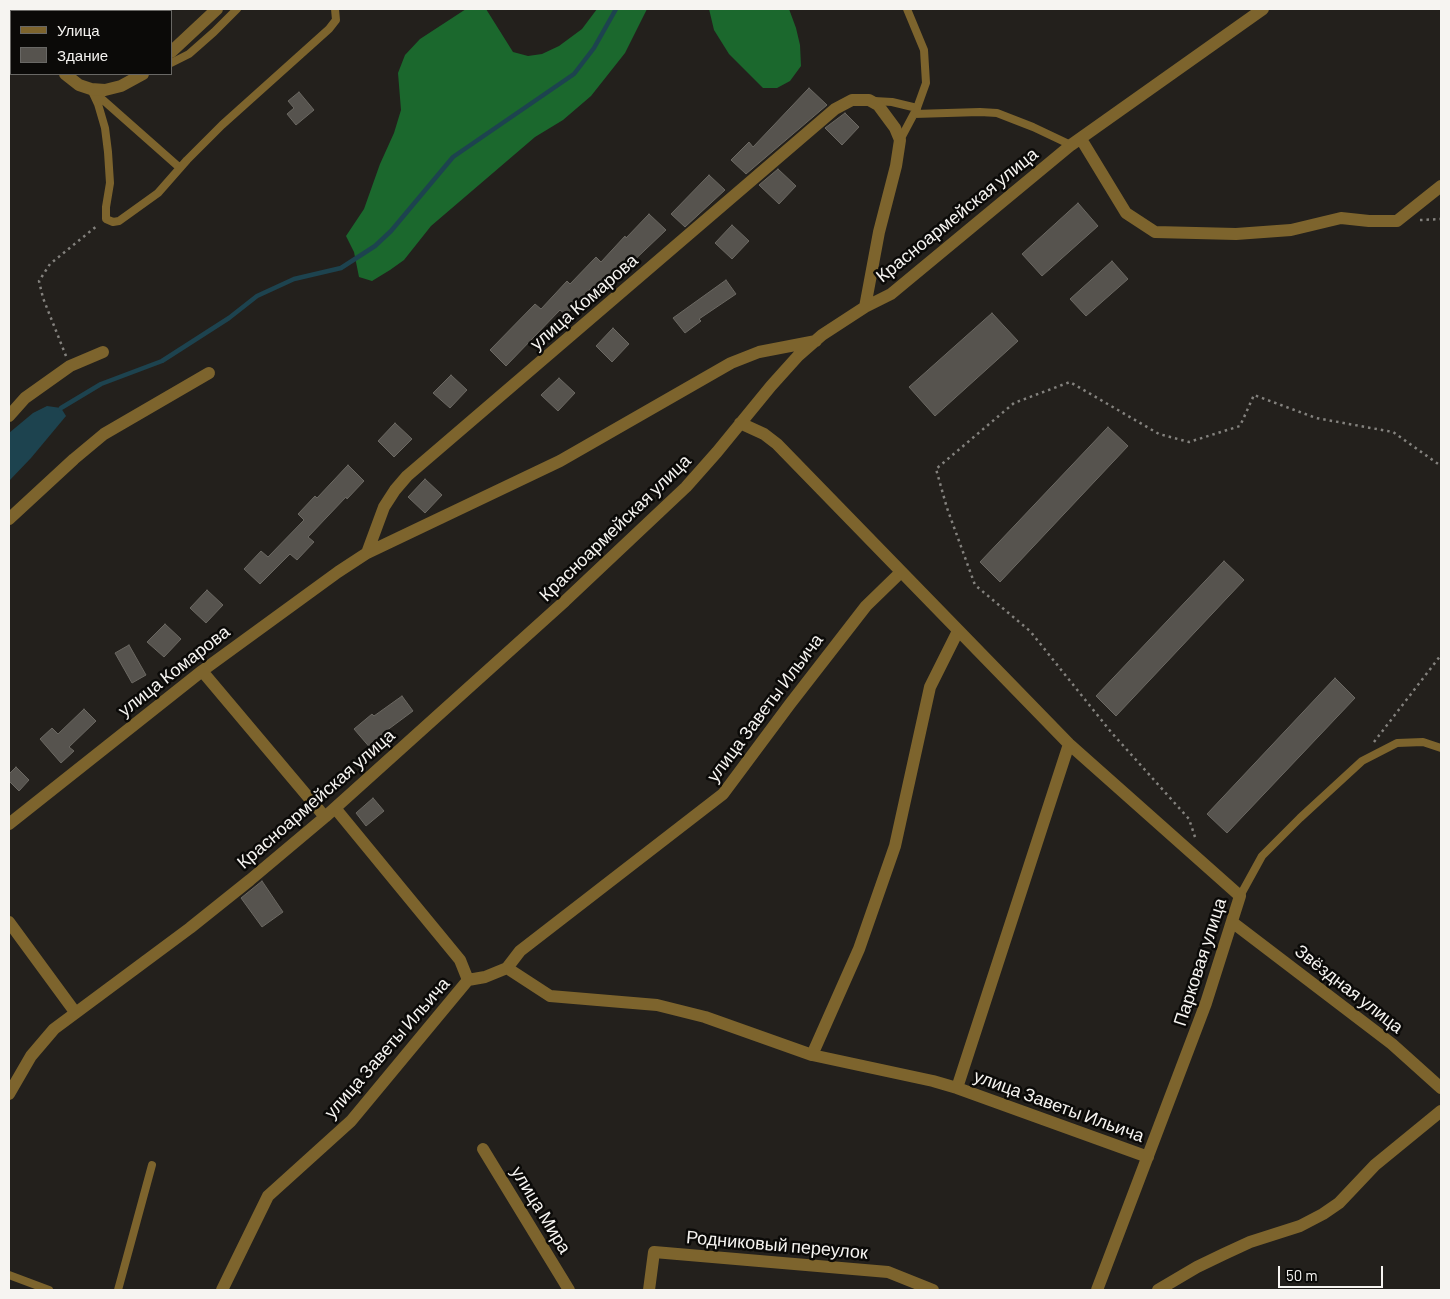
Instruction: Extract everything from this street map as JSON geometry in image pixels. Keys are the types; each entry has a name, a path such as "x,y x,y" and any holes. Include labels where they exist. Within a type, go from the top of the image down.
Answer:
{"street":[{"path":"172,51 217,9"},
{"name":"Красноармейская улица","path":"9,1094 30,1056 54,1029 190,928 330,812 565,601 686,487 798,356 816,340 865,307 891,294 1076,142 1263,9"},
{"path":"66,75 79,85 91,90 105,90 121,86 141,75"},
{"name":"улица Комарова","path":"367,553 384,507 407,476 835,109 852,100 870,100"},
{"path":"865,307 879,232 896,166 900,140 895,128 878,105 870,100"},
{"path":"1076,142 1126,214 1155,232 1236,234 1291,230 1341,218 1397,221 1441,186"},
{"name":"улица Комарова","path":"9,824 202,671 367,553 560,462 731,363 759,352 816,340"},
{"path":"9,416 25,398 70,366 103,352"},
{"path":"9,519 104,434 209,373"},
{"path":"740,423 764,434 777,444 1069,744 1240,896"},
{"name":"улица Заветы Ильича","path":"222,1290 268,1196 351,1121 468,980 485,977 507,968 520,951 723,794 866,606 901,572"},
{"path":"812,1055 859,949 895,846 930,687 958,631"},
{"path":"202,671 330,812 460,960 468,980"},
{"name":"улица Заветы Ильича","path":"958,1088 1069,744"},
{"name":"Парковая улица","path":"1097,1290 1206,1003 1240,896"},
{"path":"9,922 75,1012"},
{"name":"Звёздная улица","path":"1232,922 1392,1044 1441,1088"},
{"name":"улица Заветы Ильича","path":"507,968 550,996 657,1005 705,1017 812,1055 958,1088 1148,1157"},
{"path":"1158,1290 1197,1267 1250,1242 1300,1226 1323,1214 1339,1203 1375,1164 1439,1118"},
{"name":"улица Мира","path":"483,1149 569,1290"},
{"name":"Родниковый переулок","path":"649,1290 654,1252 888,1272 933,1290"}],"lane":[{"path":"172,62 189,54 237,9"},
{"path":"91,90 98,104 105,128 107,144 110,183 106,219 113,222 119,221 158,193 222,125 329,29 336,20 335,9"},
{"path":"900,140 916,111 926,83 924,50 907,9"},
{"path":"91,90 180,168"},
{"path":"870,100 892,102 916,111 998,114 1076,142"},
{"name":"Парковая улица","path":"1240,896 1262,856 1362,761 1397,743 1423,742 1441,748"},
{"path":"118,1290 152,1165"},
{"path":"9,1275 49,1290"}],"path":[{"path":"70,366 43,298 39,281 50,264 106,219"},
{"path":"1195,837 1189,818 1111,732 1030,631 975,585 947,508 936,469 1014,403 1070,382 1159,434 1189,442 1240,426 1254,395 1316,418 1393,432 1441,466"},
{"path":"1372,745 1441,654"}],"green space":[{"path":"466,9 486,9 513,52 528,56 542,54 559,46 582,29 597,9 647,9 625,53 591,96 563,120 535,137 431,226 404,260 372,281 359,277 354,252 346,236 364,209 380,164 394,133 401,110 398,73 405,55 420,39"},
{"path":"709,9 789,9 800,45 801,66 790,81 777,88 763,88 729,54 714,30"}],"water":[{"path":"47,406 61,408 66,416 9,481 9,433 33,413"}],"building":[{"path":"809,88 827,105 746,174 731,160 749,142 753,147"},
{"path":"299,92 314,110 296,125 287,114 294,108 288,101"},
{"path":"845,113 859,127 842,145 825,128"},
{"path":"778,169 796,186 779,204 759,185"},
{"path":"709,175 725,190 685,227 671,214"},
{"path":"1078,203 1098,226 1042,276 1022,254"},
{"path":"649,214 666,230 624,270 619,265 595,290 592,287 566,315 560,310 506,366 490,350 535,304 541,309 567,281 570,284 596,257 601,262"},
{"path":"732,225 749,241 732,259 715,243"},
{"path":"1112,261 1128,279 1086,316 1070,299"},
{"path":"726,280 736,294 699,319 701,321 685,333 673,318"},
{"path":"992,313 1018,341 935,416 909,387"},
{"path":"613,328 629,344 612,362 596,346"},
{"path":"451,375 467,390 450,408 433,393"},
{"path":"559,378 575,393 558,411 541,395"},
{"path":"395,423 412,439 394,457 378,441"},
{"path":"1108,427 1128,446 1000,582 980,562"},
{"path":"348,465 364,481 308,537 314,542 297,560 290,554 260,584 244,569 261,551 268,557 304,520 298,514 315,496 317,498"},
{"path":"425,479 442,495 425,513 408,497"},
{"path":"1224,561 1244,580 1116,716 1096,696"},
{"path":"207,590 223,605 206,623 190,608"},
{"path":"165,624 181,639 164,657 147,642"},
{"path":"129,645 146,675 132,683 115,653"},
{"path":"1335,678 1355,698 1227,833 1207,814"},
{"path":"402,696 413,711 386,731 390,736 372,750 354,729 372,714 374,716"},
{"path":"84,709 96,721 69,747 74,751 61,763 40,739 52,728 58,734"},
{"path":"16,767 29,780 19,791 9,781 9,774"},
{"path":"373,798 384,811 366,826 356,813"},
{"path":"262,881 283,912 262,927 241,898"}],"waterway":[{"path":"61,408 101,384 162,361 229,318 257,296 294,279 341,268 375,246 391,231 453,157 574,74 594,48 616,9"}]}
